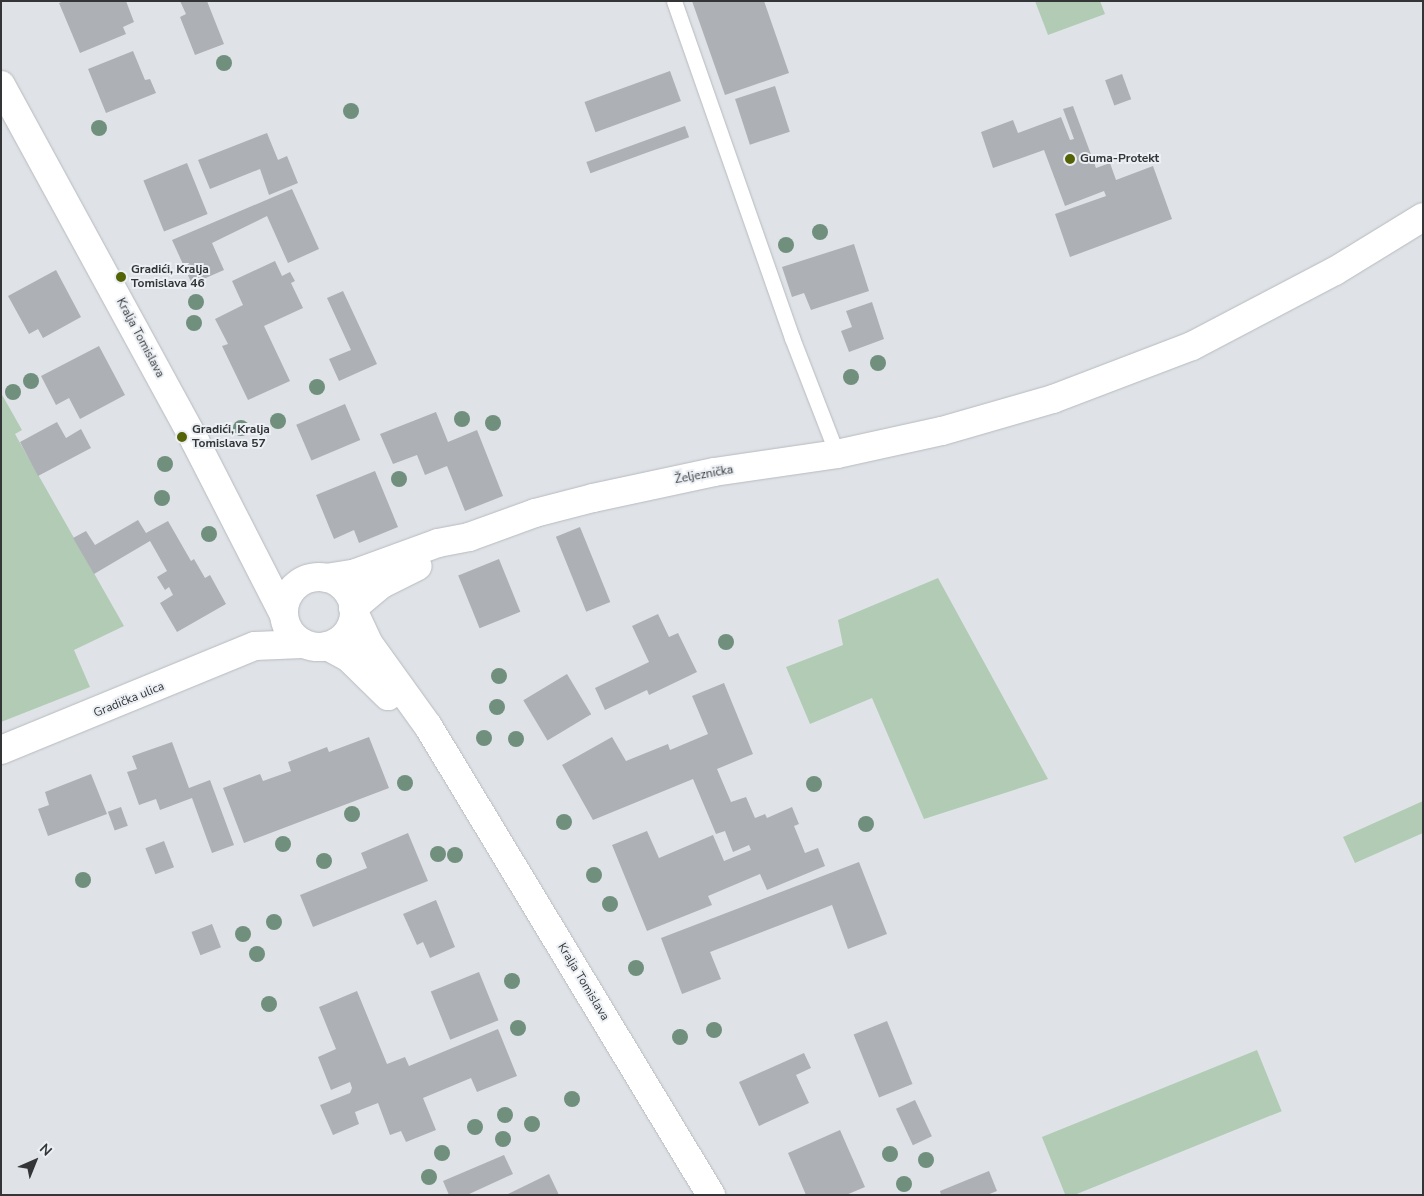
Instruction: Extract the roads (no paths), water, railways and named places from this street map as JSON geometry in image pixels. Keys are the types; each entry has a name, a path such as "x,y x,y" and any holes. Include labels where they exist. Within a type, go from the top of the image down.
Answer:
{"street":[{"name":"Kralja Tomislava","path":"1,85 260,566 283,613"},
{"name":"Željeznička","path":"354,610 380,586 469,537 535,513 643,486 837,454 942,431 1061,396 1192,346 1335,271 1423,217"},
{"name":"Željeznička","path":"315,579 356,573 438,543 469,537"},
{"path":"260,566 282,577 315,579 347,592 354,610 347,632 314,645 288,630 283,613 289,593 315,579"},
{"name":"Kralja Tomislava","path":"354,610 376,656 428,726 711,1195"},
{"name":"Gradička ulica","path":"255,646 275,626 283,613"},
{"name":"Kralja Tomislava","path":"314,645 339,651 363,670 454,770"},
{"name":"Gradička ulica","path":"1,750 255,646 314,645"}],"lane":[{"path":"674,1 792,338 837,454"}],"place":[{"name":"Guma-Protekt","path":"1070,159"},
{"name":"Gradići, Kralja Tomislava 46","path":"121,277"},
{"name":"Gradići, Kralja Tomislava 57","path":"182,437"}]}
